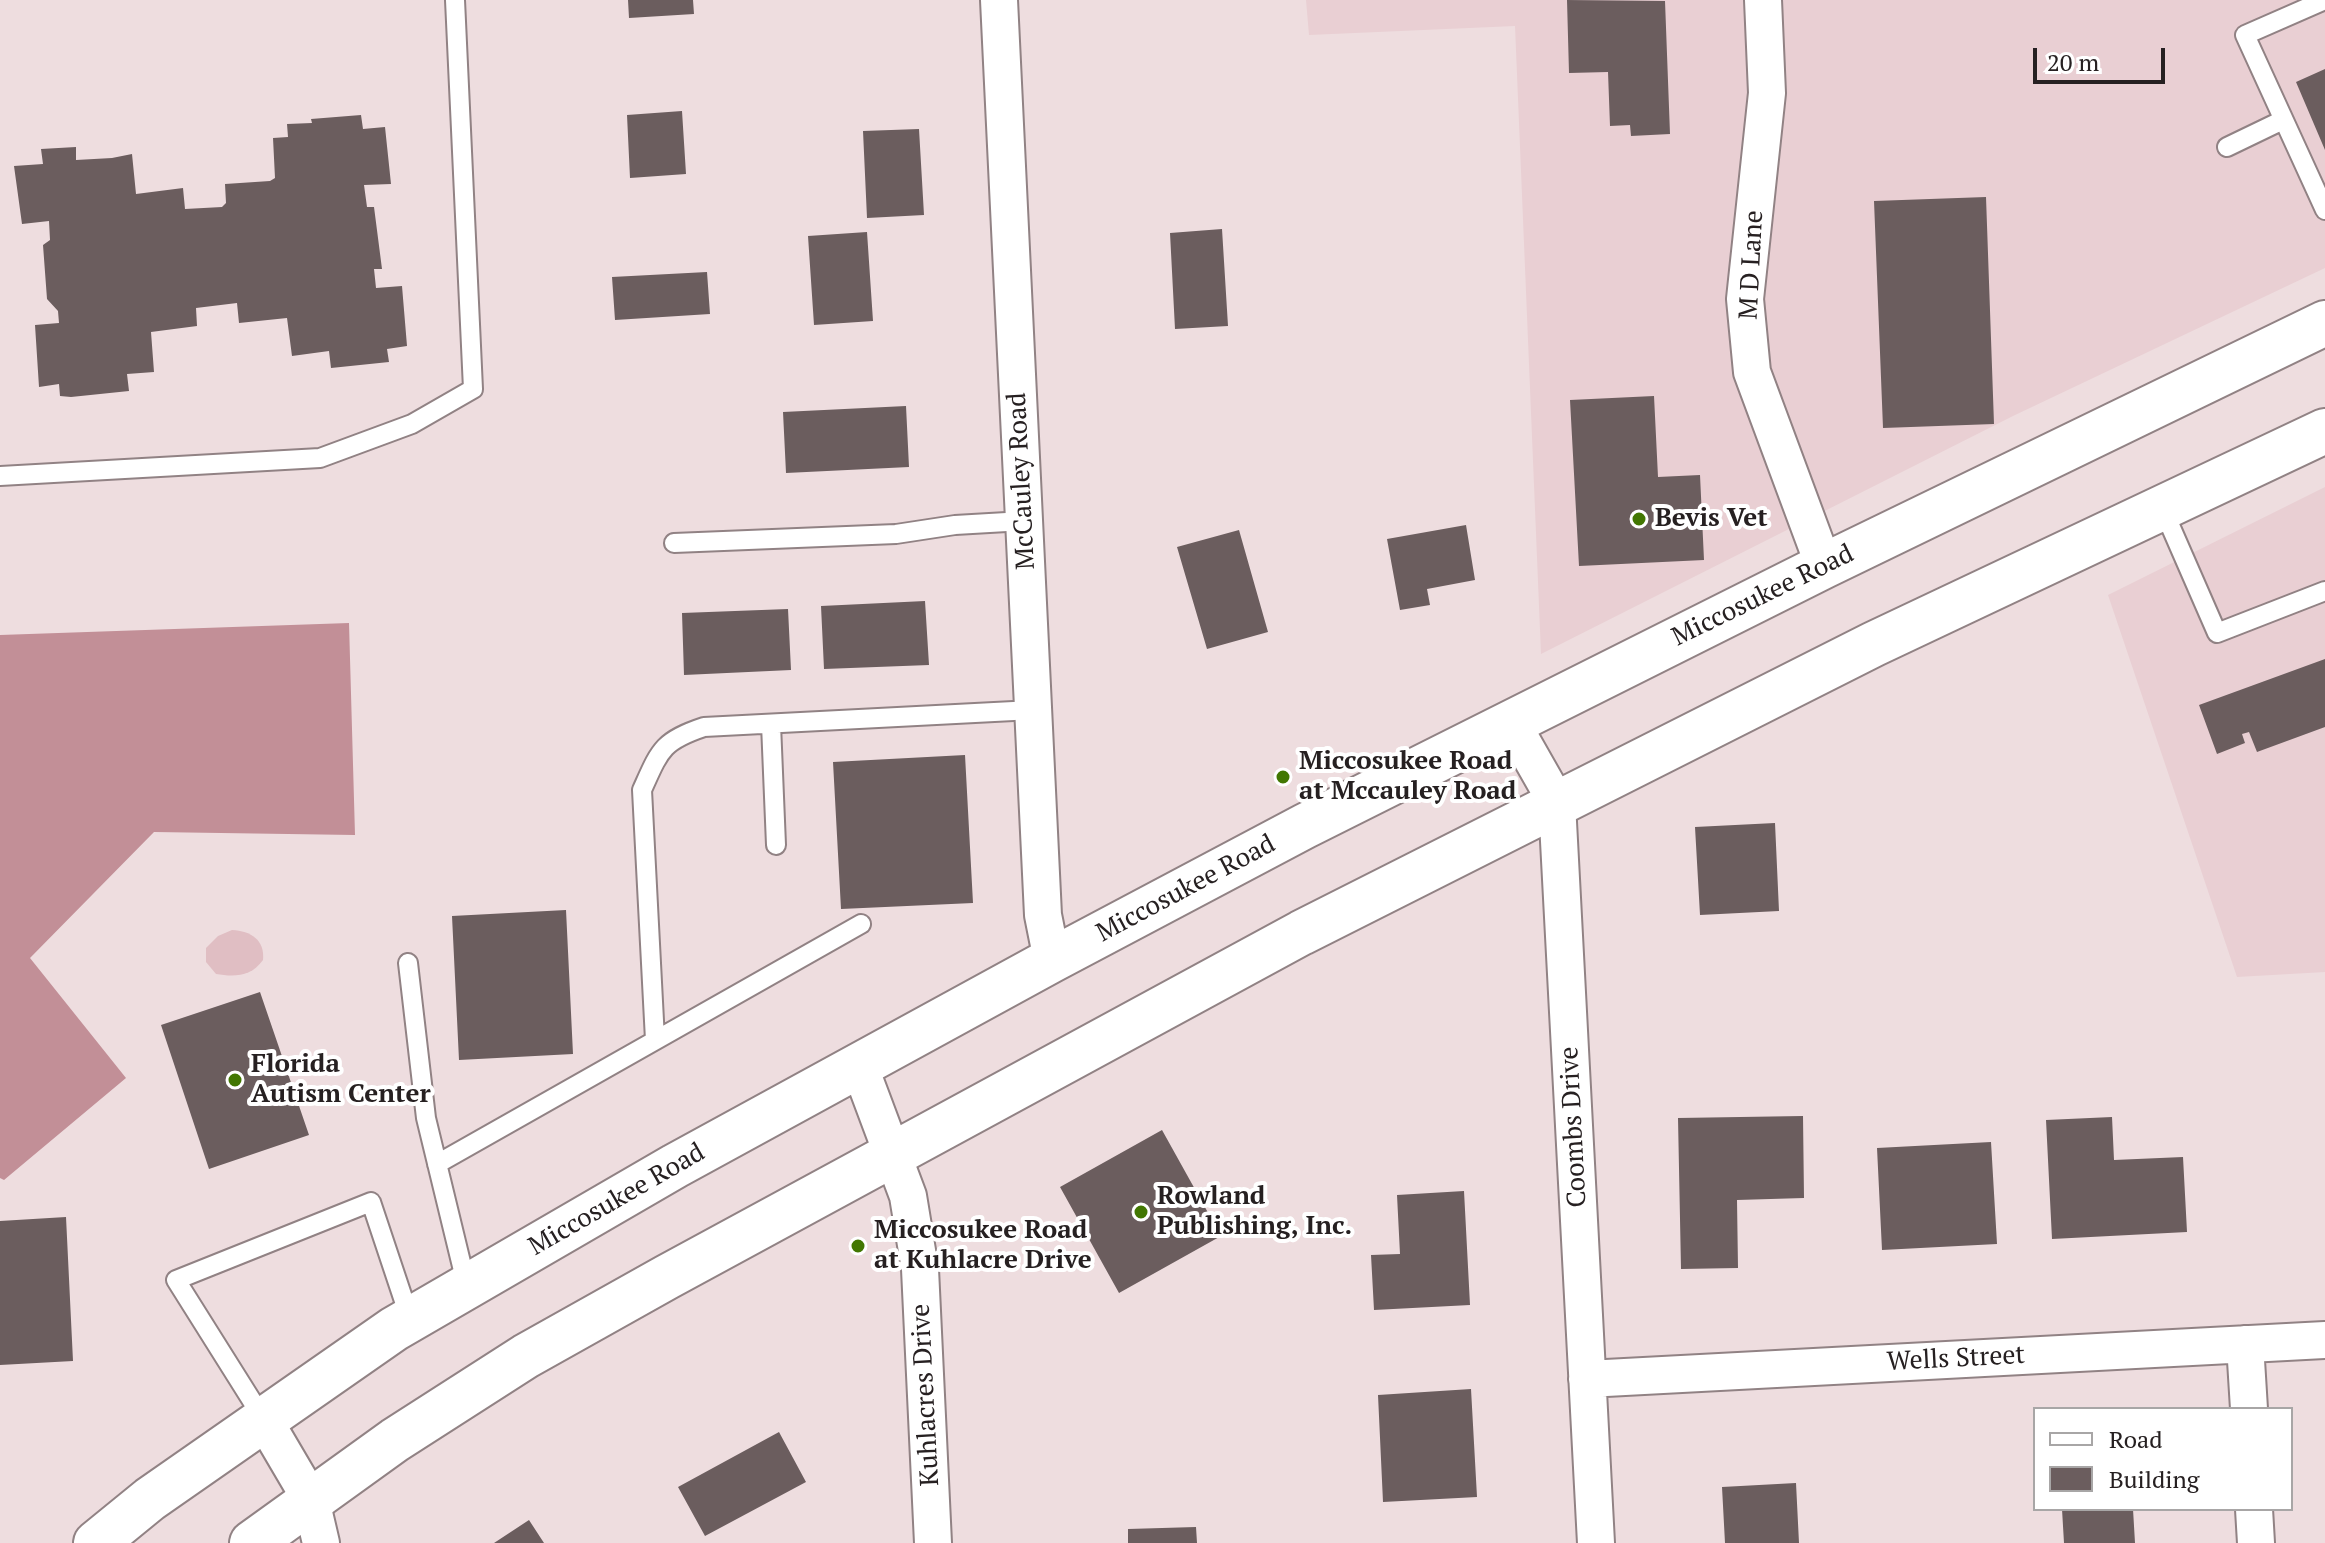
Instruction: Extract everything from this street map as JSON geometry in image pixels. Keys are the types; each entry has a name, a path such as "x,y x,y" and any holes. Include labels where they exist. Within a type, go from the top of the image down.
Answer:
{"street":[{"name":"McCauley Road","path":"999,0 1043,915 1052,960"},
{"name":"M D Lane","path":"1763,0 1767,93 1745,299 1752,372 1824,566"},
{"name":"Miccosukee Road","path":"96,1543 150,1499 410,1319 675,1166 859,1065 1305,826 1824,566 2325,323"},
{"path":"252,1543 395,1440 526,1356 1301,933 1874,644 2162,507 2323,438"},
{"name":"Coombs Drive","path":"1511,722 1557,803 1596,1543"},
{"name":"Kuhlacres Drive","path":"859,1065 908,1196 920,1269 933,1543"},
{"name":"Wells Street","path":"1587,1379 2325,1340"},
{"path":"2245,1344 2249,1407"},
{"path":"264,1420 311,1500 321,1543"},
{"path":"2254,1511 2256,1543"}],"lane":[{"path":"0,476 320,458 412,424 473,389 455,0"},
{"path":"2325,0 2245,35 2325,210"},
{"path":"2227,147 2283,120"},
{"path":"2162,507 2217,633 2325,591"},
{"path":"674,543 896,534 955,525 1024,521"},
{"path":"655,1040 642,790 659,752 678,736 704,727 1033,710"},
{"path":"771,724 776,845"},
{"path":"437,1164 861,924"},
{"path":"408,963 426,1118 467,1287"},
{"path":"264,1420 176,1280 371,1202 410,1319"}],"shaded area":[{"path":"1306,0 2325,0 2325,268 2013,416 1541,654 1515,26 1309,35"},
{"path":"2325,487 2325,972 2237,977 2108,595"},
{"path":"349,623 355,835 154,832 30,958 126,1078 4,1180 0,1178 0,635"},
{"path":"232,930 255,938 262,947 263,960 253,970 242,974 216,974 206,962 206,948 218,936"}],"building":[{"path":"628,0 693,0 694,14 629,18"},
{"path":"1567,0 1665,1 1670,134 1631,136 1630,125 1610,126 1608,72 1569,73"},
{"path":"2325,69 2325,150 2296,82"},
{"path":"682,111 686,174 630,178 627,115"},
{"path":"361,115 363,129 385,127 391,184 364,185 367,207 374,207 382,269 374,269 376,288 402,286 407,346 387,349 389,362 331,368 329,351 292,356 287,318 239,323 237,303 196,308 197,326 151,332 154,372 127,374 129,391 71,397 60,396 59,384 39,387 35,325 59,323 58,311 47,299 43,245 50,240 49,221 22,224 14,166 43,164 41,149 76,147 76,160 132,154 136,194 183,188 185,209 222,207 226,203 225,184 275,178 273,138 288,137 287,124"},
{"path":"919,129 924,215 867,218 863,131"},
{"path":"1986,197 1994,424 1883,428 1874,201"},
{"path":"1222,229 1228,326 1175,329 1170,233"},
{"path":"867,232 873,321 814,325 808,236"},
{"path":"707,272 710,314 615,320 612,277"},
{"name":"Bevis Vet","path":"1654,396 1658,477 1700,475 1704,560 1579,566 1570,400"},
{"path":"906,406 909,467 786,473 783,412"},
{"path":"1466,525 1475,580 1427,589 1430,605 1400,610 1387,539"},
{"path":"1239,530 1268,632 1207,649 1177,547"},
{"path":"925,601 929,665 824,669 821,606"},
{"path":"788,609 791,670 684,675 682,613"},
{"path":"2325,659 2325,727 2257,752 2249,732 2242,734 2245,743 2217,754 2199,705"},
{"path":"965,755 973,903 841,909 833,762"},
{"path":"1775,823 1779,911 1700,915 1695,827"},
{"path":"566,910 573,1054 459,1060 452,916"},
{"name":"Florida Autism Center","path":"260,992 309,1135 209,1169 161,1025"},
{"path":"1803,1116 1804,1198 1737,1200 1738,1268 1681,1269 1678,1118"},
{"path":"2112,1117 2114,1160 2183,1157 2187,1232 2052,1239 2046,1120"},
{"name":"Rowland Publishing, Inc.","path":"1162,1130 1221,1236 1119,1293 1060,1187"},
{"path":"1991,1142 1997,1244 1882,1250 1877,1148"},
{"path":"1464,1191 1470,1305 1374,1310 1371,1255 1400,1254 1397,1195"},
{"path":"66,1217 73,1361 0,1365 0,1221"},
{"path":"1471,1389 1477,1497 1383,1502 1378,1395"},
{"path":"779,1432 806,1482 705,1536 678,1487"},
{"path":"1796,1483 1799,1543 1725,1543 1722,1487"},
{"path":"2062,1511 2133,1511 2135,1543 2064,1543"},
{"path":"529,1520 544,1543 494,1543"},
{"path":"1196,1527 1197,1543 1128,1543 1128,1529"}],"place":[{"name":"Bevis Vet","path":"1639,519"},
{"name":"Miccosukee Road at Mccauley Road","path":"1283,777"},
{"name":"Florida Autism Center","path":"235,1080"},
{"name":"Rowland Publishing, Inc.","path":"1141,1212"},
{"name":"Miccosukee Road at Kuhlacre Drive","path":"858,1246"}]}
